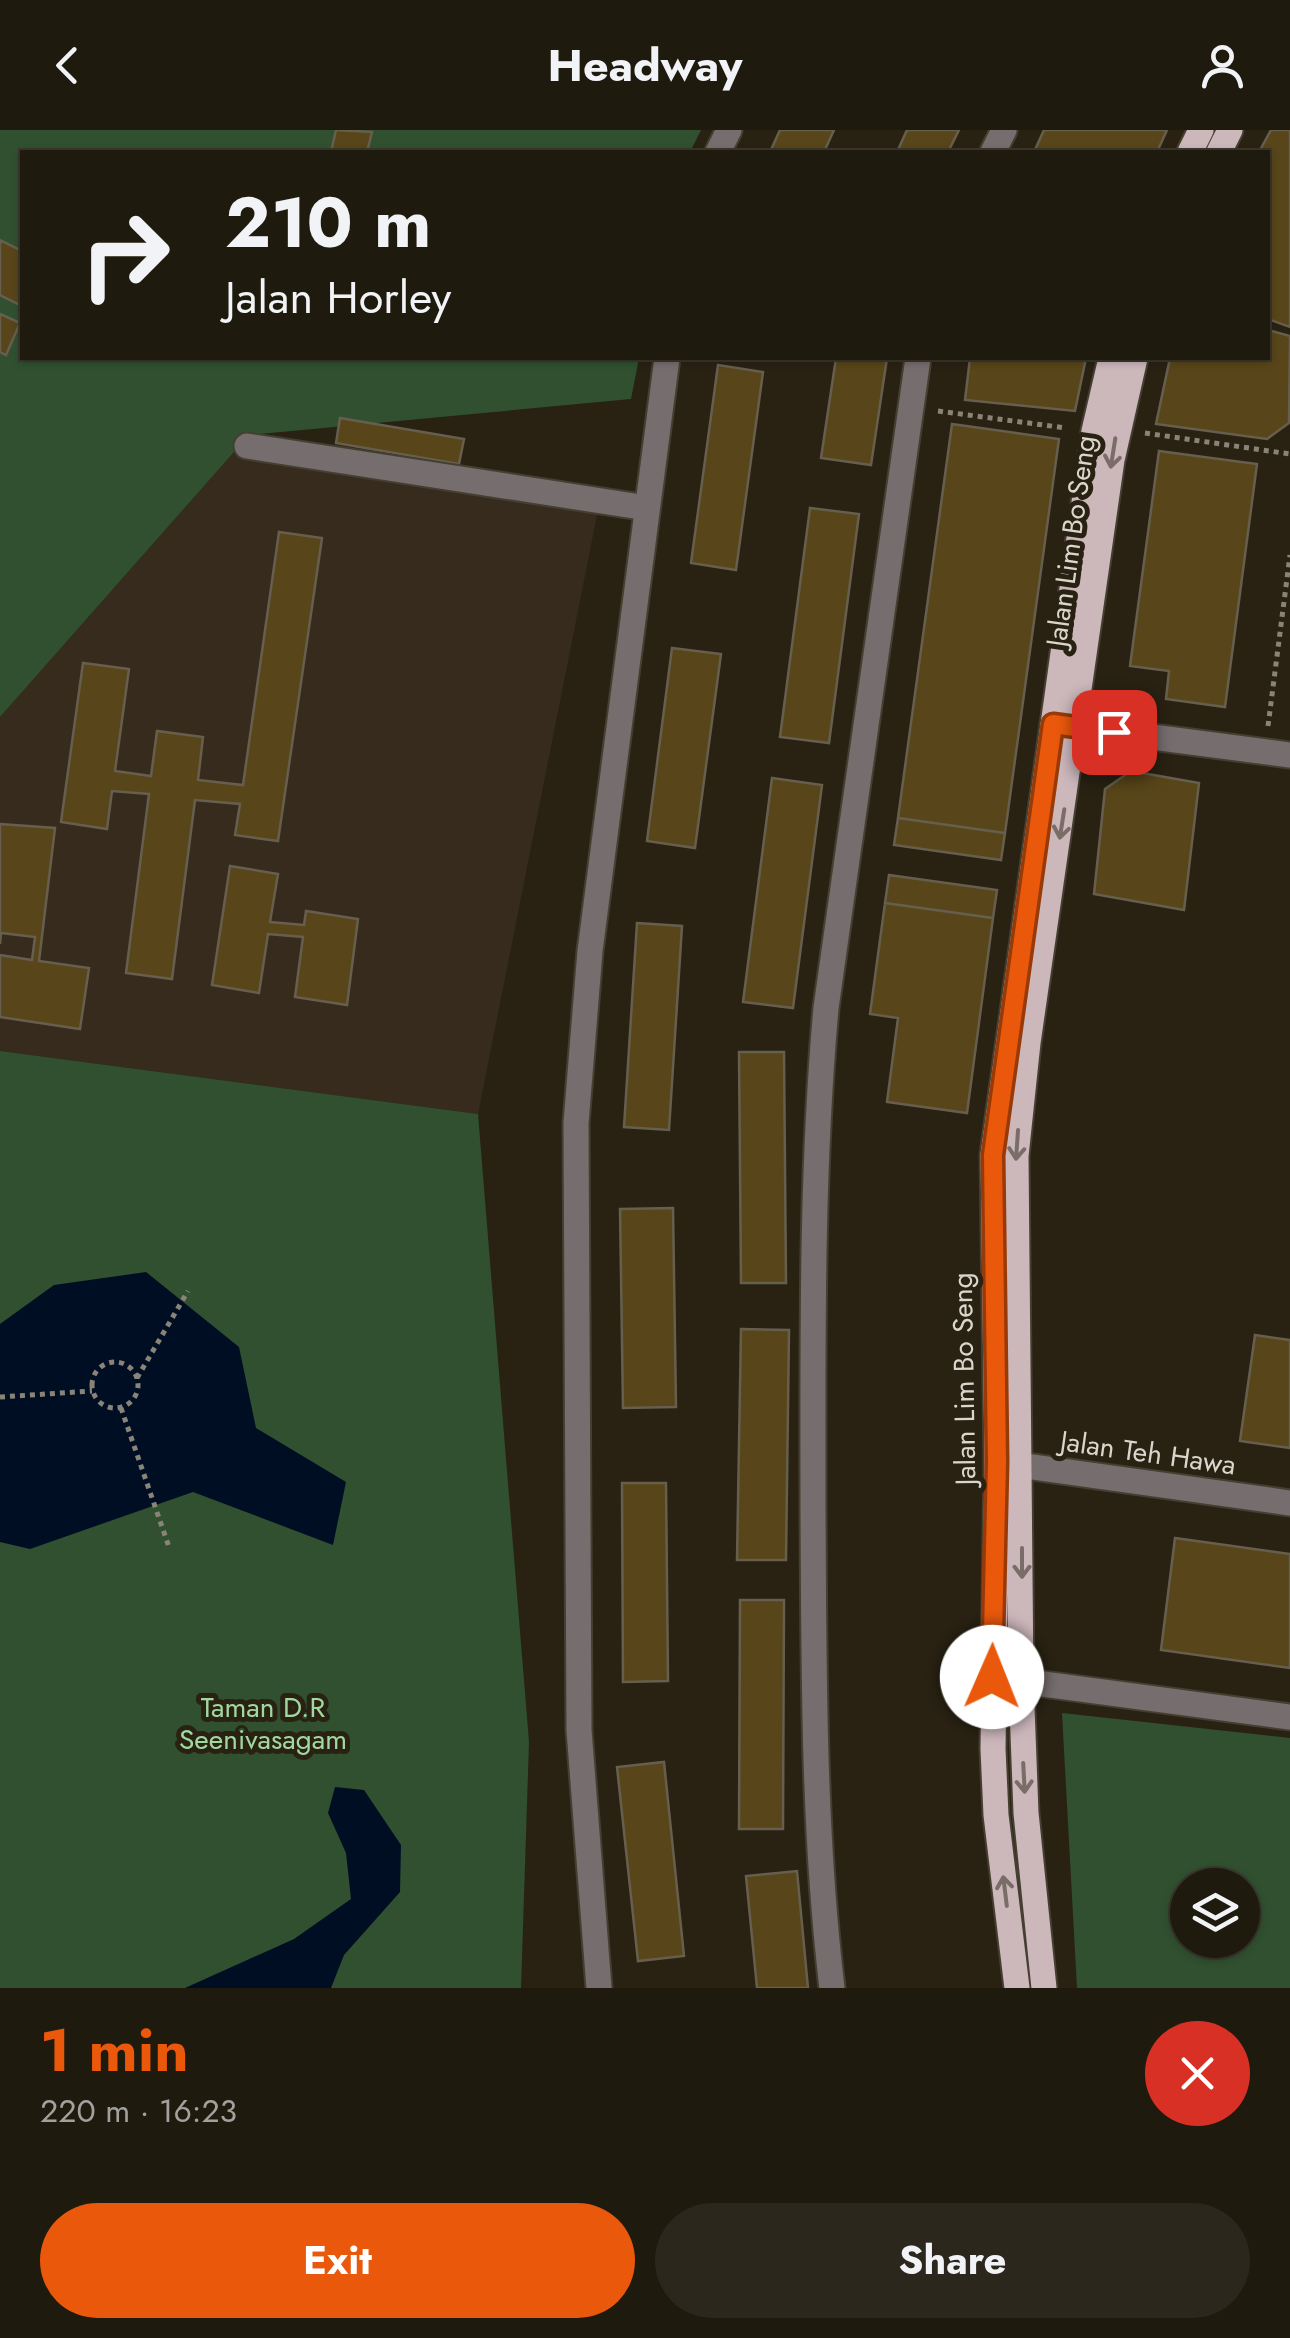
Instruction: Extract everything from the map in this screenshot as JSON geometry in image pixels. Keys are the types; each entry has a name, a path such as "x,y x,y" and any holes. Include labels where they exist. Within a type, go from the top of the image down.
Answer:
{"main road":[{"name":"Jalan Lim Bo Seng","path":"1017,1988 995,1782 1010,1464 1016,1156 1065,726 1106,430 1110,360"},
{"name":"Jalan Lim Bo Seng","path":"1106,430 1134,360"},
{"name":"Jalan Lim Bo Seng","path":"1010,1464 1026,1813 1044,1988"}],"street":[{"path":"599,1988 579,1730 576,1123 590,951 667,360"},
{"path":"832,1988 815,1784 812,1212 817,1111 826,1008 918,360"},
{"path":"247,446 648,508"},
{"path":"1065,726 1277,754"},
{"name":"Jalan Teh Hawa","path":"1010,1464 1290,1504"},
{"path":"1020,1680 1290,1717"}],"path":[{"path":"911,407 1290,454"},
{"path":"1277,754 1290,555"},
{"path":"121,1408 135,1396 137,1378 188,1291"},
{"path":"121,1408 103,1405 92,1390 94,1373 109,1362 126,1364 137,1378"},
{"path":"0,1397 92,1390"},
{"path":"121,1408 169,1547"}],"shaded area":[{"path":"249,435 598,510 478,1114 0,1051 0,717"}],"green space":[{"path":"0,130 701,130 691,150 20,150 20,360 639,360 631,399 249,435 0,717"},
{"name":"Taman D.R Seenivasagam","path":"0,1051 478,1114 529,1742 521,1988 0,1988"},
{"path":"1062,1713 1290,1738 1290,1988 1077,1988"}],"water":[{"path":"146,1272 239,1347 256,1428 346,1482 333,1545 193,1492 30,1549 0,1542 0,1324 54,1285"},
{"path":"335,1787 364,1790 401,1845 400,1892 344,1955 331,1988 185,1988 294,1939 351,1899 346,1853 328,1813"}],"building":[{"path":"336,130 372,132 368,150 331,150"},
{"path":"780,130 834,130 825,150 771,150"},
{"path":"907,130 959,130 949,150 898,150"},
{"path":"1044,130 1167,130 1158,150 1035,150"},
{"path":"1271,130 1290,130 1290,327 1270,320 1270,150 1260,150"},
{"path":"0,240 20,250 20,305 0,295"},
{"path":"0,314 20,323 6,355 0,352"},
{"path":"1270,331 1290,336 1289,423 1267,439 1156,424 1170,360 1270,360"},
{"path":"836,360 887,360 871,465 821,458"},
{"path":"970,360 1086,360 1075,411 965,400"},
{"path":"718,365 763,372 736,570 691,563"},
{"path":"340,418 464,439 459,464 336,443"},
{"path":"952,424 1059,439 1005,833 898,818"},
{"path":"1159,451 1257,464 1225,707 1166,699 1169,671 1130,666"},
{"path":"810,508 859,514 829,743 780,737"},
{"path":"279,532 322,538 278,841 235,835 240,804 195,800 172,979 126,973 149,794 112,791 107,829 61,822 83,663 129,669 115,771 151,776 157,731 203,737 198,780 243,785"},
{"path":"672,648 721,654 695,848 647,841"},
{"path":"1131,771 1199,783 1184,910 1094,894 1105,789"},
{"path":"772,778 822,785 793,1008 743,1002"},
{"path":"898,818 1005,833 1001,860 894,845"},
{"path":"0,824 55,828 39,961 89,968 80,1029 0,1017 0,955 32,960 35,937 1,933 0,944"},
{"path":"230,866 278,874 270,922 304,925 306,911 358,919 347,1005 295,997 303,937 268,934 259,993 212,985"},
{"path":"889,875 997,890 993,918 885,903"},
{"path":"885,903 993,918 967,1113 887,1102 898,1018 870,1014"},
{"path":"637,923 682,926 669,1130 624,1127"},
{"path":"739,1052 784,1052 786,1283 741,1283"},
{"path":"673,1208 676,1407 623,1408 620,1209"},
{"path":"741,1329 789,1330 786,1560 737,1560"},
{"path":"1255,1335 1290,1340 1290,1448 1240,1441"},
{"path":"622,1483 666,1483 668,1681 623,1682"},
{"path":"1175,1538 1290,1554 1290,1668 1161,1650"},
{"path":"740,1600 784,1600 783,1829 739,1829"},
{"path":"664,1762 684,1956 638,1961 617,1767"},
{"path":"797,1871 808,1988 757,1988 746,1876"}],"route":[{"path":"992,1677 997,1462 991,1208 998,1100 1053,724 1114,732"}]}
